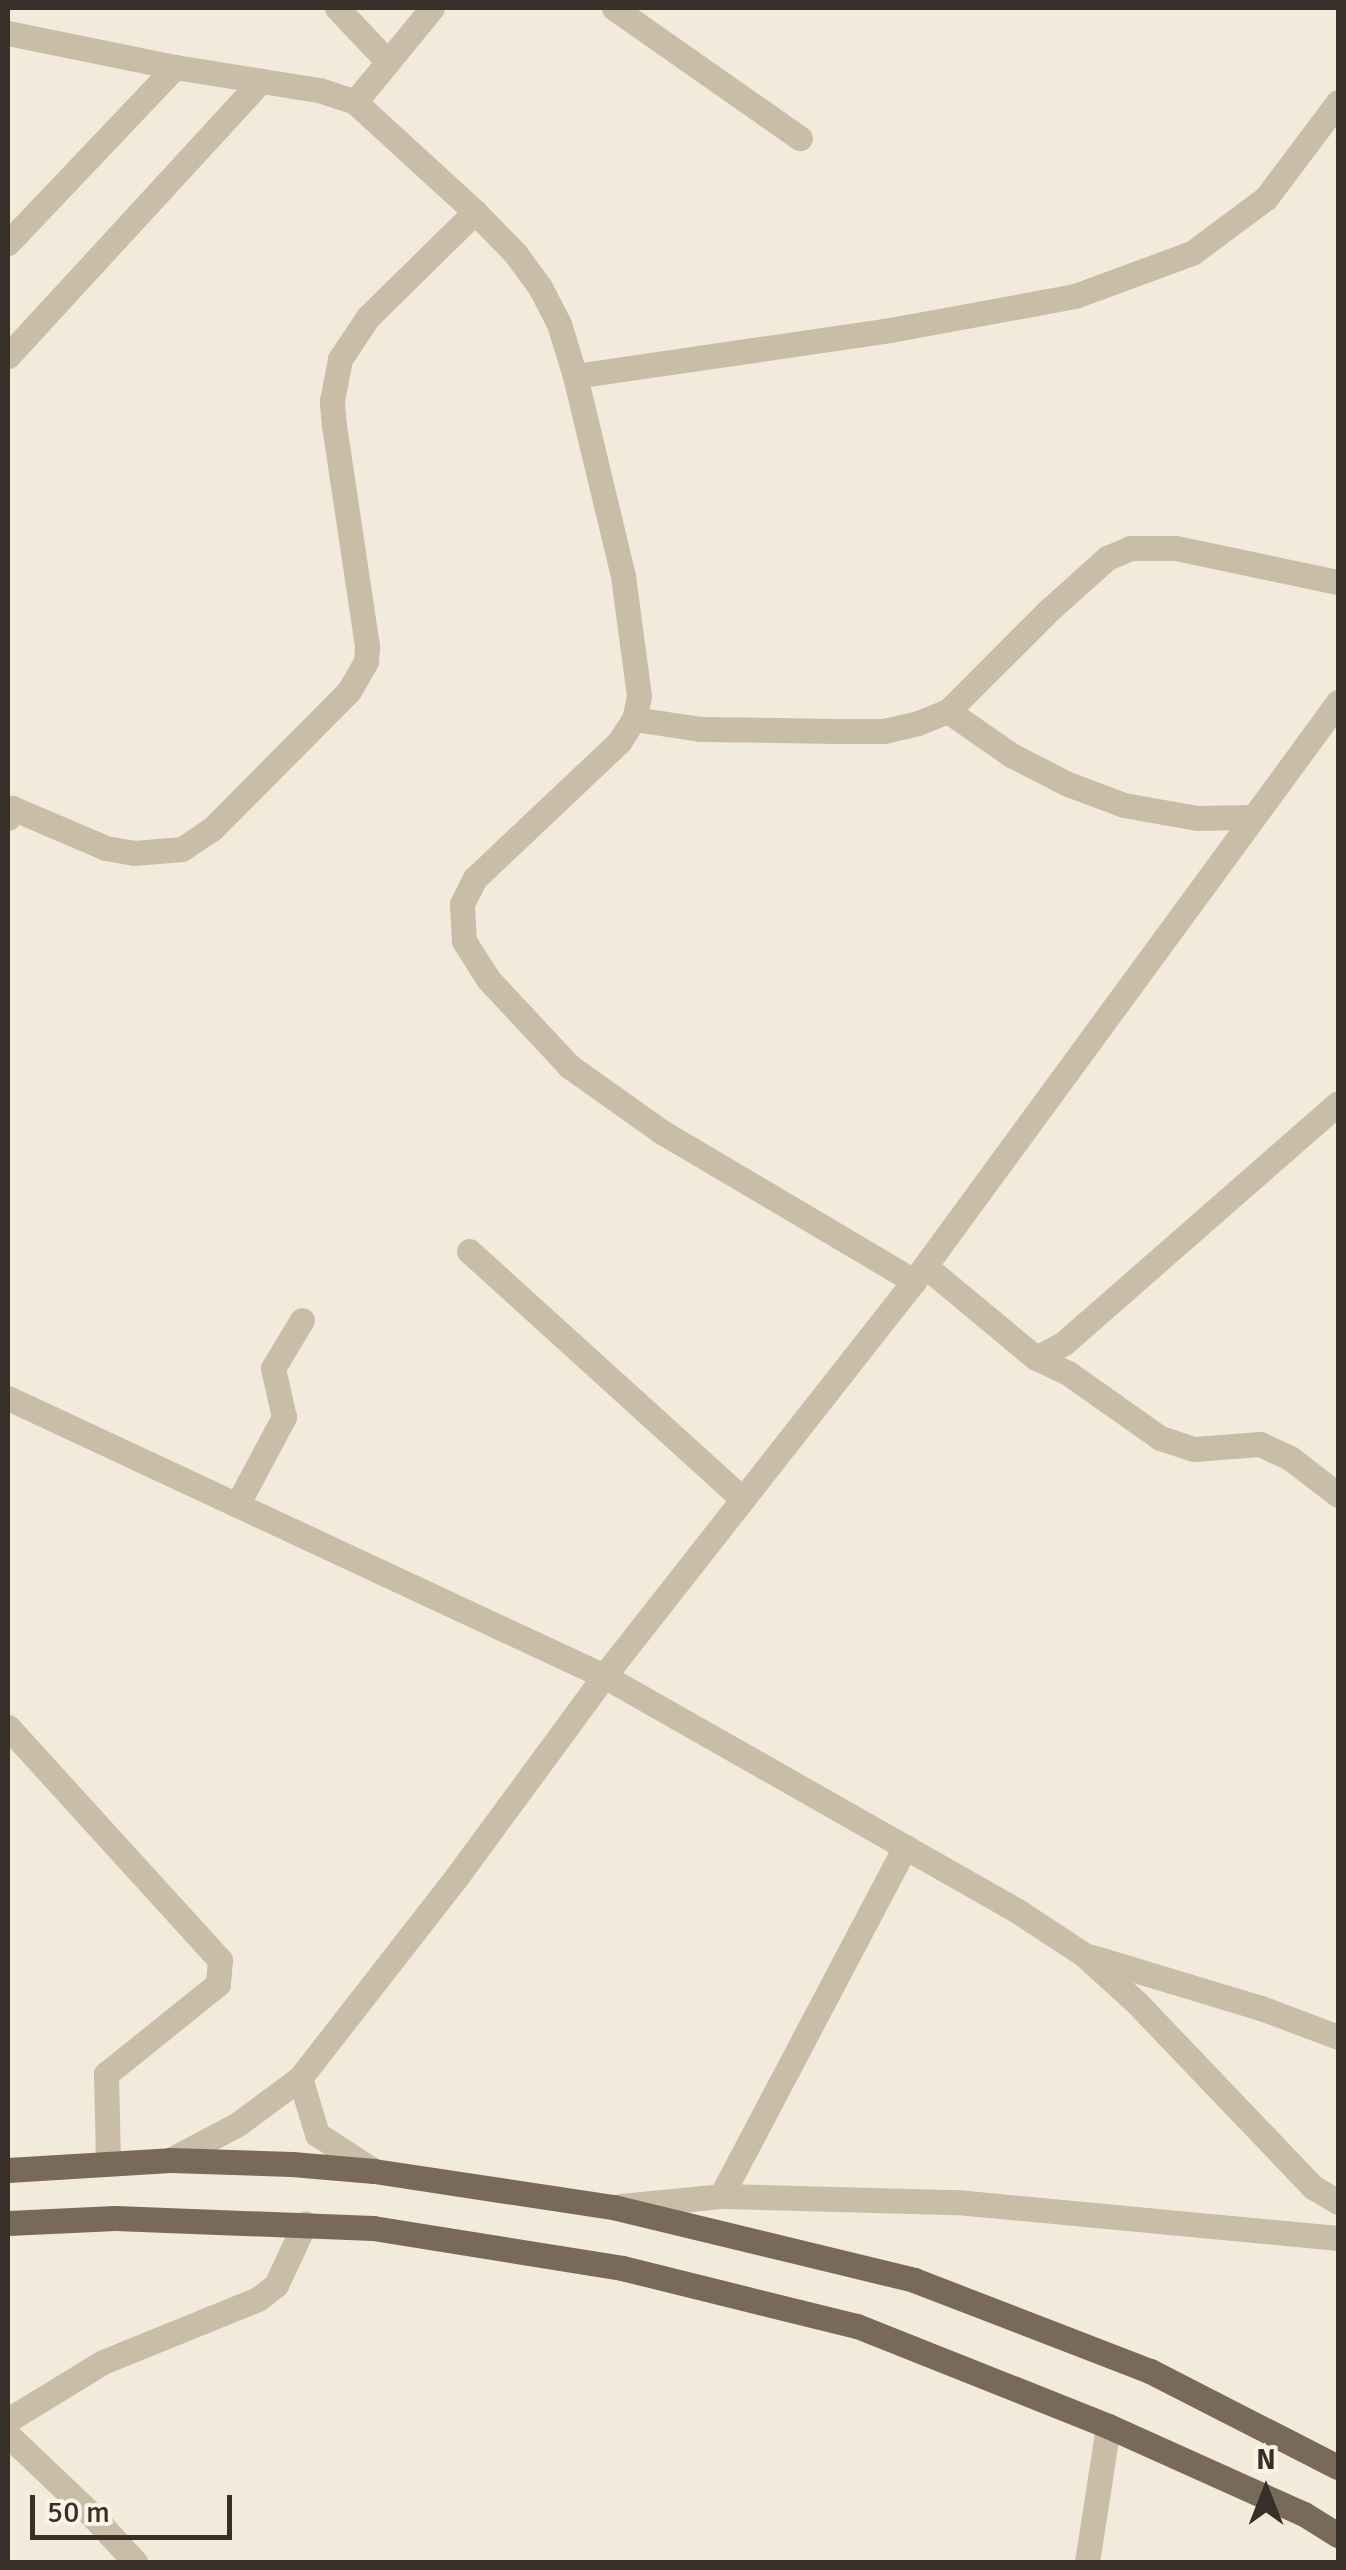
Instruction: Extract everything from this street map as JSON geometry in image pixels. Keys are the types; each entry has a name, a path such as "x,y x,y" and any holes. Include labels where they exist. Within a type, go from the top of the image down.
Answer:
{"main road":[{"path":"8,2170 170,2160 374,2171 613,2207 914,2280 1150,2370 1338,2467"},
{"path":"8,2223 116,2218 373,2228 622,2268 856,2326 1108,2426 1304,2514 1338,2535"}],"street":[{"path":"337,8 388,62"},
{"path":"355,102 432,8"},
{"path":"614,8 800,138"},
{"path":"8,33 175,68 319,90 355,102 514,252 540,287 559,324 622,576 638,696 634,719 619,742 475,878 462,904 464,941 488,979 568,1066 662,1132 920,1273 1036,1358 1068,1372 1178,1446 1260,1444 1290,1458 1338,1495"},
{"path":"8,243 175,68"},
{"path":"8,356 261,81"},
{"path":"575,376 890,330 1092,290 1192,254 1266,198 1338,102"},
{"path":"9,811 106,848 134,853 182,849 212,829 350,691 366,662 367,646 334,426 337,370 351,337 368,317 474,212"},
{"path":"634,719 701,729 884,732 948,711 1107,558 1130,548 1176,548 1338,582"},
{"path":"170,2160 238,2124 300,2078 741,1498 920,1273 1338,702"},
{"path":"948,711 1012,755 1068,784 1124,805 1197,818 1252,818"},
{"path":"1036,1358 1064,1343 1338,1103"},
{"path":"469,1251 741,1498"},
{"path":"237,1505 284,1417 273,1368 302,1320"},
{"path":"8,1398 604,1676 905,1847 1082,1954 1136,2003 1314,2187 1338,2202"},
{"path":"8,1727 220,1960 218,1984 106,2074 108,2164"},
{"path":"721,2196 905,1847"},
{"path":"1082,1954 1261,2008 1338,2037"},
{"path":"300,2078 317,2134 332,2148 374,2171"},
{"path":"613,2207 721,2196 956,2202 1338,2238"},
{"path":"8,2420 103,2362 258,2299 276,2285 305,2224"},
{"path":"1087,2562 1108,2426"},
{"path":"8,2435 135,2562"}]}
